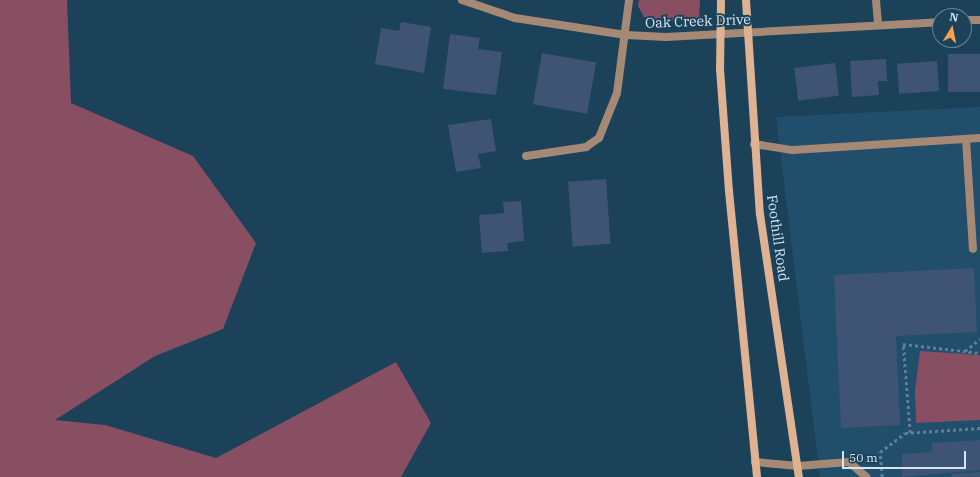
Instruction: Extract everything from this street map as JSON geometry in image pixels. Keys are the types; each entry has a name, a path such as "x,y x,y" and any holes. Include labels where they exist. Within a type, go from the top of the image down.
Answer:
{"main road":[{"path":"721,0 722,35 720,69 729,191 757,477"},
{"name":"Foothill Road","path":"746,0 754,144 760,214 799,477"}],"street":[{"name":"Oak Creek Drive","path":"462,0 515,18 626,35 666,37 932,22"},
{"path":"526,156 586,147 599,138 617,93 626,35 629,0"},
{"path":"876,0 878,25"},
{"path":"754,144 793,150 980,138"},
{"path":"966,139 973,249"},
{"path":"755,462 798,466 849,462 866,477"}],"path":[{"path":"965,351 980,339"},
{"path":"910,433 903,344 980,353"},
{"path":"882,477 880,452 905,433 980,428"}],"shaded area":[{"path":"0,0 67,0 71,103 193,156 256,243 223,329 155,356 55,420 105,425 216,458 396,362 431,423 401,477 0,477"},
{"path":"639,0 700,0 699,20 656,21 644,17 638,6"},
{"path":"980,107 980,477 820,477 776,117"},
{"path":"920,351 980,355 980,420 916,423 915,391"}],"building":[{"path":"401,22 431,27 424,73 375,64 381,28 399,31"},
{"path":"450,34 480,38 478,49 502,52 496,95 443,89"},
{"path":"542,53 596,63 587,114 533,104"},
{"path":"948,54 980,54 980,92 948,92"},
{"path":"886,59 887,81 878,81 879,95 852,97 850,61"},
{"path":"937,61 939,91 899,94 897,64"},
{"path":"835,63 839,96 798,101 794,68"},
{"path":"491,119 496,151 478,154 481,168 456,172 448,125"},
{"path":"606,179 611,244 573,246 568,182"},
{"path":"521,201 524,241 507,243 508,251 482,253 479,215 504,213 503,202"},
{"path":"974,268 977,332 896,336 900,425 841,428 834,275"},
{"path":"980,440 980,470 902,477 902,454 932,452 932,443"},
{"path":"980,472 980,477 952,477 951,474"}]}
